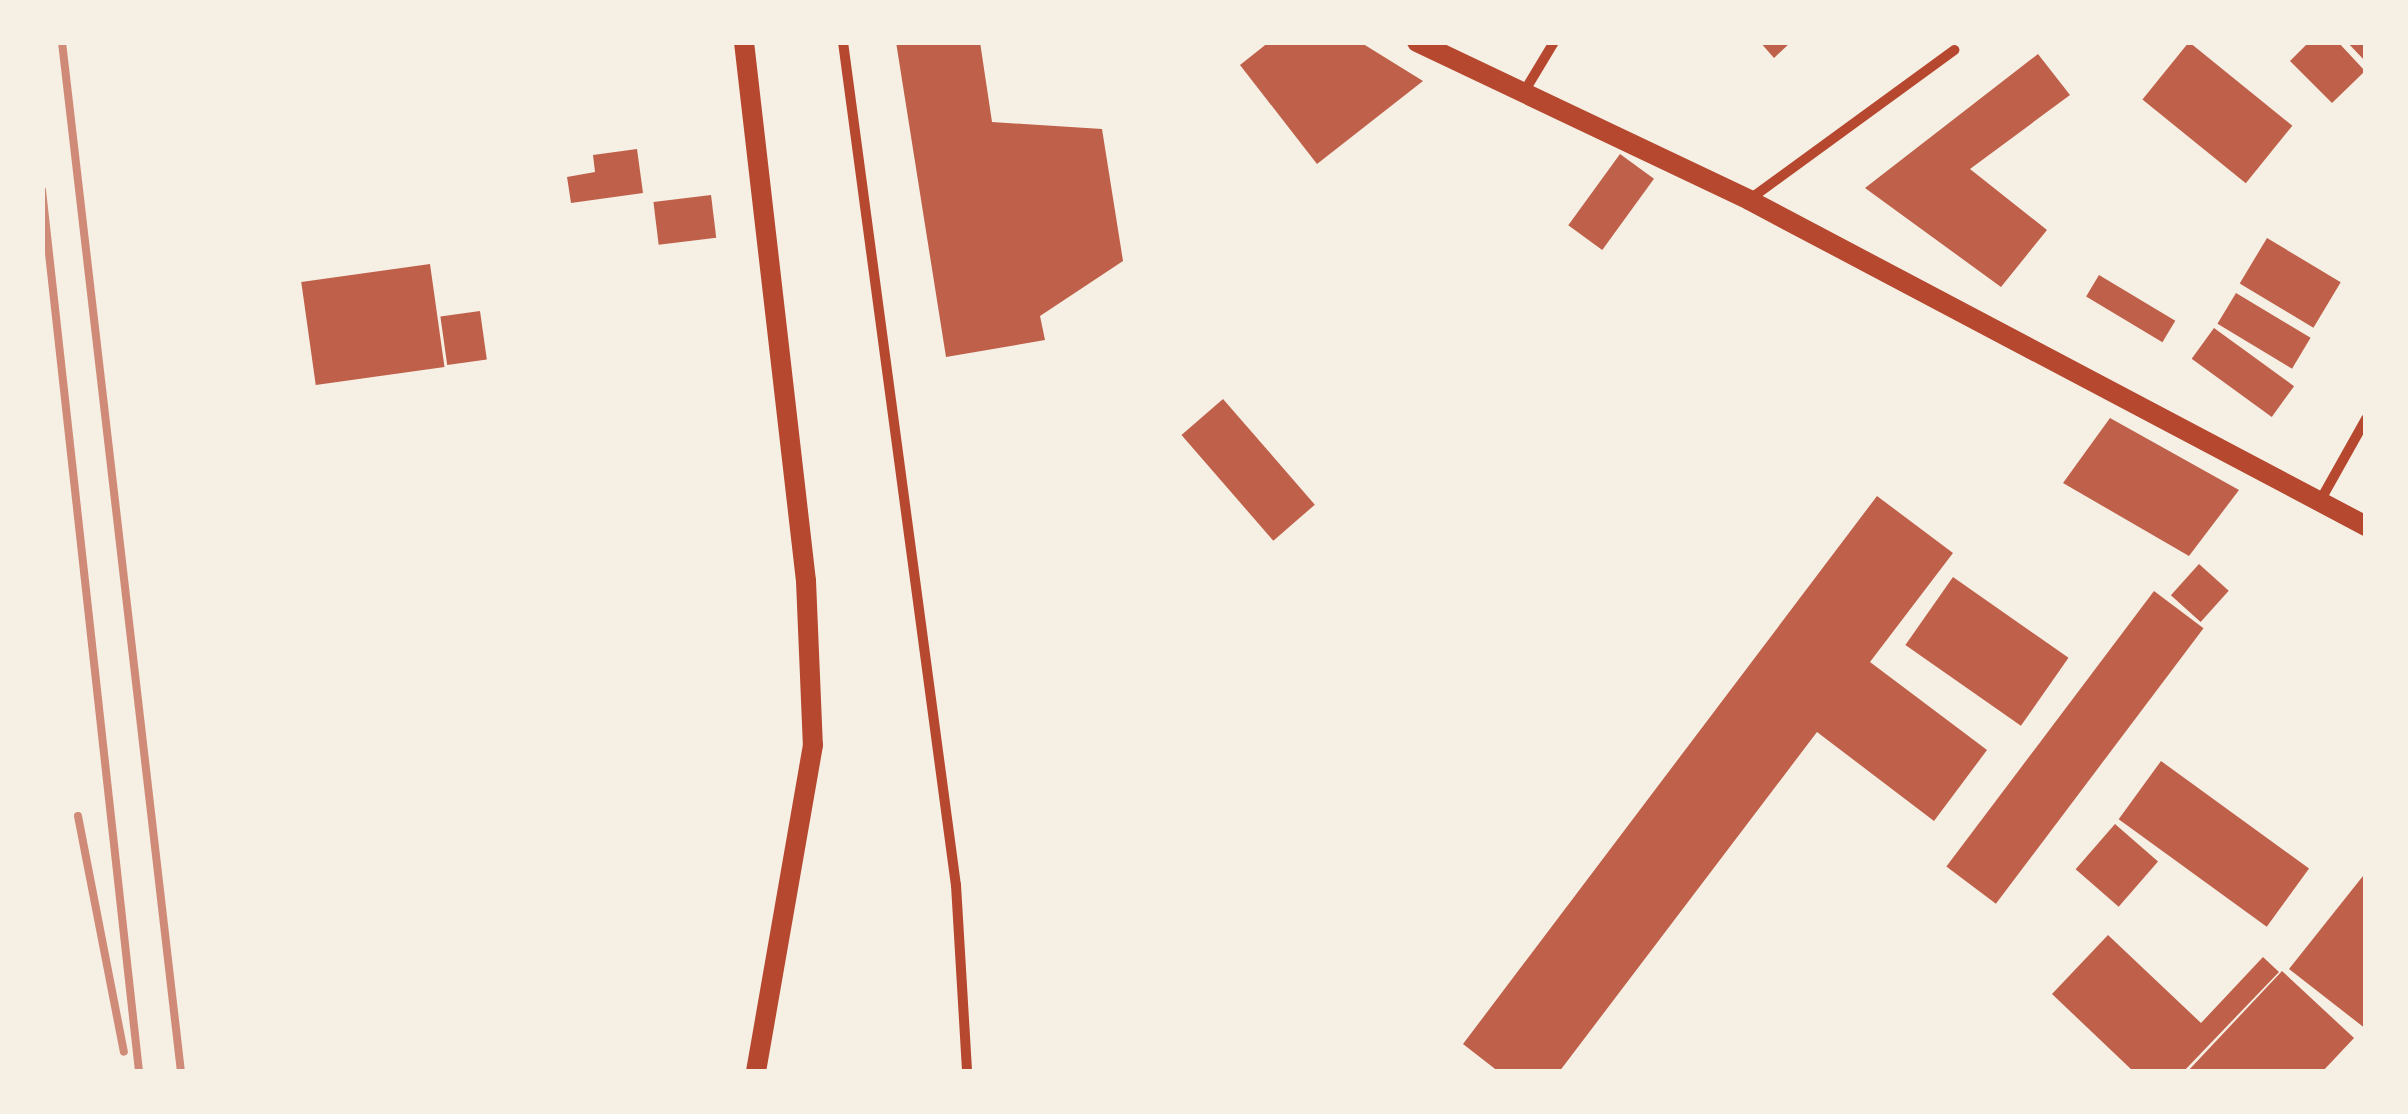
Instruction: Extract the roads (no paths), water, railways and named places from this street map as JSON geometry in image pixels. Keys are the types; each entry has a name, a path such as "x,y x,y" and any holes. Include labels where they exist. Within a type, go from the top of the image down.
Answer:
{"main road":[{"path":"744,42 806,581 813,745 756,1072"},
{"path":"1417,42 1750,200 2366,526"}],"street":[{"path":"843,42 956,884 967,1072"},
{"path":"1524,92 1554,42"},
{"path":"1750,200 1954,50"},
{"path":"2319,502 2366,419"}],"railway":[{"path":"62,42 181,1072"},
{"path":"42,190 139,1072"},
{"path":"78,816 124,1052"}]}
